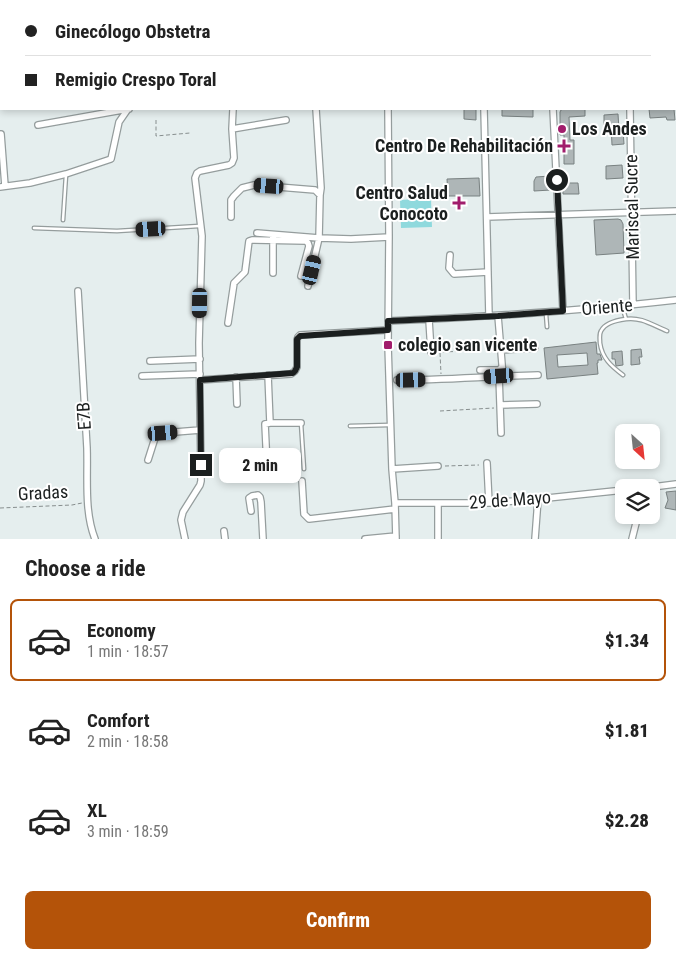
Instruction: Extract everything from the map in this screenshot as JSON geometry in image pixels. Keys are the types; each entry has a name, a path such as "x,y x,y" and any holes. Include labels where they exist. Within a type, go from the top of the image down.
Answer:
{"street":[{"path":"38,125 122,110"},
{"path":"1,134 2,187 30,183 66,174 111,159 118,122 127,110"},
{"path":"185,539 181,520 183,512 201,481 202,236 195,178 197,173 232,163 234,158 233,110"},
{"path":"308,286 319,238 321,188 316,110"},
{"path":"364,539 396,538 388,345 388,110"},
{"path":"484,110 489,316"},
{"path":"553,110 563,311"},
{"name":"Mariscal Sucre","path":"630,110 633,305"},
{"path":"232,130 286,120"},
{"path":"231,217 231,200 242,188 254,185 315,190 320,195"},
{"path":"487,217 676,211"},
{"path":"257,234 273,238 306,241 309,246 301,276"},
{"path":"228,323 234,283 246,272 249,242 252,240 273,238 351,239 389,237"},
{"path":"273,238 273,273"},
{"path":"450,256 449,268 454,274 488,272"},
{"name":"E7B","path":"78,291 87,449 88,502 91,529 95,539"},
{"name":"Oriente","path":"388,321 498,316 676,300"},
{"path":"498,316 502,367 500,433"},
{"path":"429,320 431,352"},
{"path":"142,376 236,377 288,374 294,372 297,367 297,339 300,336 388,330"},
{"path":"500,350 535,348"},
{"path":"150,360 200,359"},
{"path":"480,370 498,370 502,367"},
{"path":"268,375 270,422"},
{"path":"397,380 441,380 538,375"},
{"path":"236,377 237,404"},
{"path":"500,406 537,404"},
{"path":"267,466 265,424 270,422 301,422"},
{"path":"148,460 155,438 163,433 200,430"},
{"path":"486,463 489,503"},
{"path":"392,469 438,466"},
{"name":"29 de Mayo","path":"302,480 304,514 310,519 395,506 489,503 615,491"},
{"path":"660,486 676,484"},
{"path":"250,511 249,498 258,495 261,502 263,539"},
{"path":"535,539 538,499"},
{"path":"438,504 438,539"},
{"path":"632,539 636,524"},
{"path":"224,531 225,539"}],"lane":[{"path":"63,220 66,174"},
{"path":"34,228 118,231 201,226"},
{"path":"622,306 626,319"},
{"path":"546,312 546,327"},
{"path":"623,374 608,363 604,356 600,331 609,324 626,319 640,319 666,331"},
{"path":"301,422 304,469"},
{"path":"350,426 391,425"}],"path":[{"path":"156,120 156,136 190,133"},
{"path":"431,352 478,351"},
{"path":"440,352 441,380"},
{"path":"440,411 500,406"},
{"path":"438,466 479,465"},
{"name":"Gradas","path":"0,508 72,505 88,502"}],"shaded area":[{"path":"431,198 432,227 401,228 400,200"}],"building":[{"path":"464,110 476,110 476,120 464,119"},
{"path":"502,110 533,110 533,117 502,116"},
{"path":"561,110 585,110 585,116 569,117 570,140 574,140 574,164 564,164 564,135 560,135"},
{"path":"649,110 674,110 675,120 667,120 666,117 650,118"},
{"path":"618,114 619,130 623,130 624,144 612,145 611,125 604,125 604,115"},
{"path":"622,165 623,178 606,179 606,166"},
{"path":"550,176 551,190 534,191 536,177"},
{"path":"479,178 480,196 448,196 447,179"},
{"path":"563,183 578,183 579,194 563,194"},
{"path":"618,219 623,224 624,253 596,255 594,220"},
{"path":"596,342 597,354 600,354 602,360 598,360 597,363 598,374 547,379 544,348","holes":["587,353 588,365 558,367 557,355"]},
{"path":"641,349 642,357 639,357 640,364 631,365 631,350"},
{"path":"622,351 623,365 616,366 615,359 612,359 612,352"},
{"path":"676,491 676,510 665,508 668,500 666,492"}],"place":[{"name":"Los Andes","path":"562,129"},
{"name":"Centro De Rehabilitación","path":"564,146"},
{"name":"Centro Salud Conocoto","path":"459,203"},
{"name":"colegio san vicente","path":"388,345"}],"route":[{"path":"201,465 200,380 293,373 297,367 297,339 299,336 388,330 388,321 563,311 557,180"}]}
